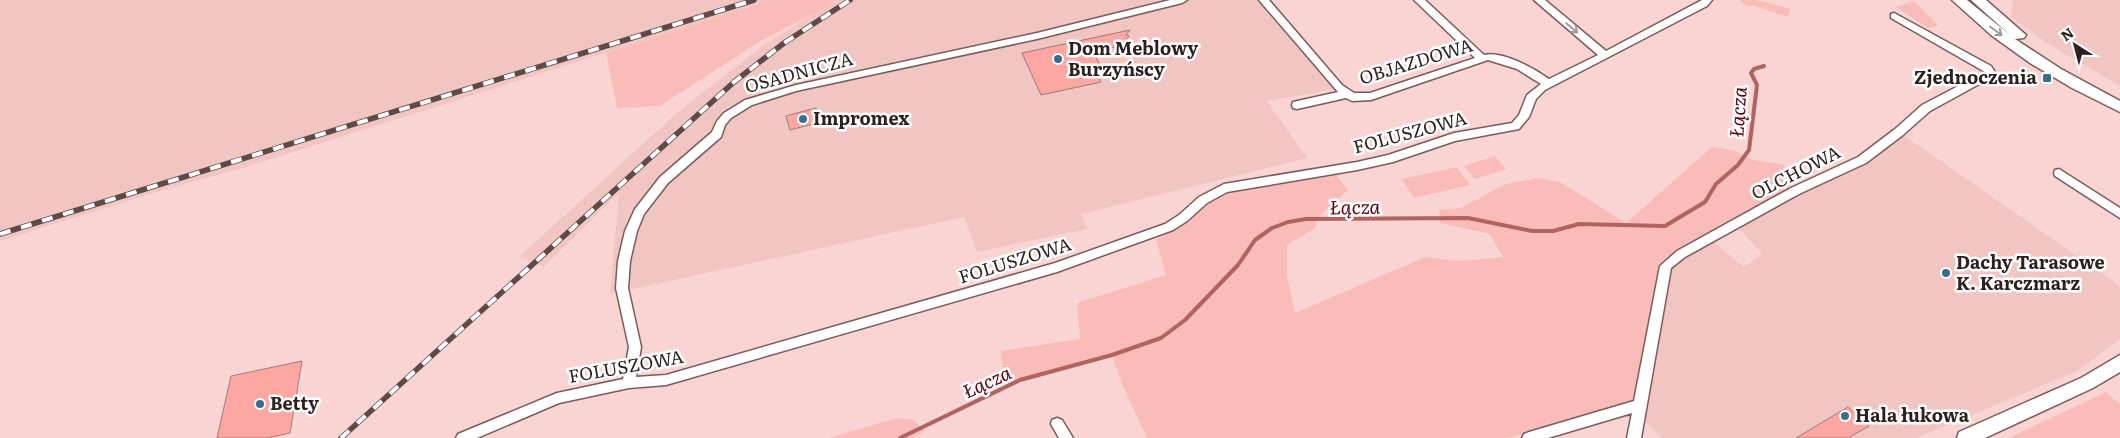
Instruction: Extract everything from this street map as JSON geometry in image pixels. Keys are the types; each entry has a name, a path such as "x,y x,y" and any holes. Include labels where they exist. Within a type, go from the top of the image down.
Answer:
{"main road":[{"path":"1958,0 2021,50 2061,76 2120,107"},
{"path":"1978,0 2014,32 2042,52 2120,95"},
{"path":"1966,438 2087,383 2120,363"}],"street":[{"name":"OSADNICZA","path":"629,383 635,347 622,288 624,261 631,231 639,212 649,198 664,180 717,134 718,125 728,114 765,96 796,88 1056,32 1182,0"},
{"name":"OBJAZDOWA","path":"1264,0 1346,94"},
{"path":"1419,0 1482,59"},
{"path":"1539,0 1606,56"},
{"path":"1550,84 1704,4 1707,0"},
{"name":"OLCHOWA","path":"1634,438 1666,266 1681,254 1795,191 1862,160 1899,132 1926,108 1988,75 1990,72 1894,16"},
{"name":"OBJAZDOWA","path":"1297,105 1346,94 1362,98 1371,96 1482,59 1497,58 1550,84"},
{"name":"FOLUSZOWA","path":"464,438 557,398 629,383 666,380 1057,268 1169,227 1183,218 1207,197 1224,188 1357,166 1389,159 1454,137 1515,126 1524,117 1531,97 1550,84"},
{"path":"2059,173 2120,214"},
{"path":"1530,438 1641,405"},
{"path":"1057,424 1066,438"}],"shaded area":[{"path":"0,0 772,0 246,167 153,193 0,241"},
{"path":"772,0 836,0 819,11 760,41 660,106 617,108 606,53"},
{"path":"836,0 1266,0 1347,87 1267,101 1307,158 1081,214 1087,229 977,252 964,217 610,294 619,193 544,267 520,256 678,112 761,47"},
{"path":"1739,0 1757,0 1791,9 1787,17 1752,5 1749,7"},
{"path":"2013,0 2120,0 2120,86 2047,43 2011,17"},
{"path":"1914,1 1939,26 1928,28 1896,7"},
{"path":"1899,132 2120,286 2120,339 2077,371 1917,438 1663,438 1645,422 1666,266 1709,238 1744,267 1762,254 1735,224"},
{"path":"1712,147 1732,150 1754,160 1784,165 1794,190 1741,218 1704,241 1687,254 1674,268 1665,282 1645,422 1612,413 1552,429 1505,438 1147,438 1122,384 1112,355 1008,385 1003,370 1001,351 1080,339 1077,303 1166,275 1156,240 1184,223 1216,194 1241,186 1335,173 1348,190 1318,217 1315,228 1287,245 1287,276 1295,313 1425,257 1460,261 1503,257 1490,234 1440,223 1439,210 1460,208 1506,184 1538,178 1560,182 1626,223"},
{"path":"1495,156 1506,169 1475,179 1464,166"},
{"path":"1457,167 1470,185 1414,198 1402,179"},
{"path":"2106,392 2120,404 2120,438 2009,438"},
{"path":"896,418 914,420 925,431 912,438 830,438"}],"building":[{"name":"Dom Meblowy Burzyńscy","path":"1130,30 1126,35 1129,36 1122,45 1093,52 1106,76 1098,77 1101,82 1041,95 1022,53"},
{"name":"Impromex","path":"816,108 821,122 790,130 786,116"},
{"name":"Betty","path":"302,361 290,433 267,438 217,438 231,376"},
{"name":"Hala łukowa","path":"1848,407 1869,426 1848,438 1796,438"}],"waterway":[{"name":"Łącza","path":"900,438 1020,380 1112,355 1161,338 1185,320 1238,265 1255,240 1272,228 1288,222 1306,219 1468,218 1532,231 1553,231 1579,224 1665,226 1705,202 1716,184 1738,165 1749,150 1757,85 1751,73 1754,69 1764,66"}],"railway":[{"path":"0,234 754,0"},
{"path":"341,438 734,82 784,43 850,0"}],"place":[{"name":"Dom Meblowy Burzyńscy","path":"1058,59"},
{"name":"Zjednoczenia","path":"2047,78"},
{"name":"Impromex","path":"803,119"},
{"name":"Dachy Tarasowe K. Karczmarz","path":"1946,273"},
{"name":"Betty","path":"260,404"},
{"name":"Hala łukowa","path":"1845,416"}]}
